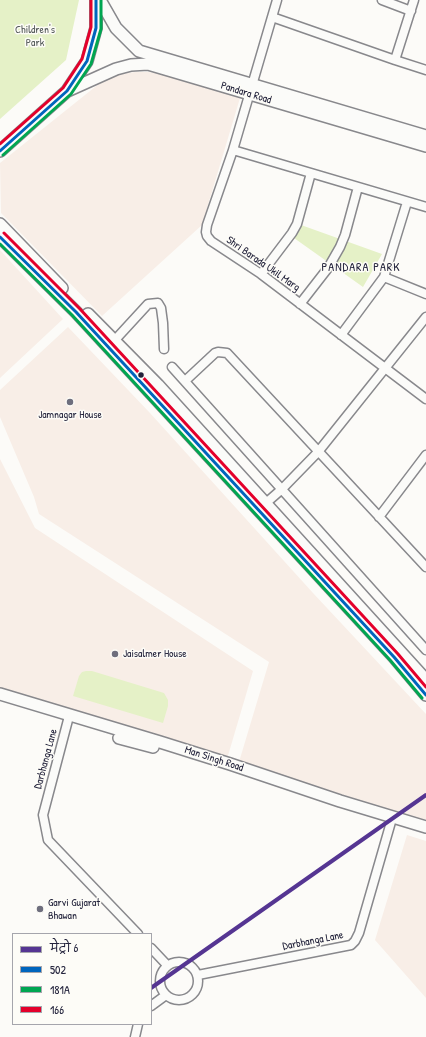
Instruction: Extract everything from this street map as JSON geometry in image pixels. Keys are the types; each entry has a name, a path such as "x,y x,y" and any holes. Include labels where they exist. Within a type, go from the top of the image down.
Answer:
{"main road":[{"path":"0,151 67,91 87,61 96,28 96,0"},
{"name":"Pandara Road","path":"100,0 116,28 139,51 426,146"},
{"name":"Pandara Road","path":"67,91 116,69 131,65 148,64 250,89 426,136"},
{"path":"0,224 161,389 426,680"},
{"path":"0,237 76,312 389,651 426,695"},
{"name":"Man Singh Road","path":"0,694 160,742 340,801 426,827"},
{"name":"Man Singh Road","path":"0,700 426,833"}],"street":[{"name":"Shri Barada Ukil Marg","path":"277,0 233,150 207,225 207,236 211,241 261,274 426,399"},
{"path":"382,0 411,11"},
{"path":"395,60 414,0"},
{"path":"272,17 426,70"},
{"path":"233,150 426,207"},
{"path":"261,274 292,233 297,224 311,173"},
{"path":"300,304 328,268 337,252 345,235 358,187"},
{"path":"341,335 384,277 407,202"},
{"path":"384,277 426,294"},
{"path":"114,341 148,304 158,303 161,308 164,323 164,349"},
{"path":"266,503 282,489 318,452 426,317"},
{"path":"184,381 215,353 227,353 426,567"},
{"path":"172,367 426,650"},
{"path":"379,517 426,455"},
{"name":"Darbhanga Lane","path":"68,720 42,815 48,840 137,933"},
{"name":"Darbhanga Lane","path":"198,975 351,945 359,933 392,822"},
{"path":"152,949 167,965"},
{"path":"182,961 189,963 195,968 199,983 192,996 185,1000 177,1000 166,995 160,986 160,978 162,971 167,965 182,961"},
{"path":"152,1005 166,995"},
{"path":"135,1037 138,1025"}],"shaded area":[{"path":"135,72 170,75 240,98 202,225 102,316 1,213 0,163 100,83 121,74"},
{"path":"0,250 63,319 0,378"},
{"path":"68,327 150,413 313,593 426,714 426,821 239,762 269,662 39,514 34,497 0,417 0,390"},
{"path":"0,459 35,528 253,671 227,759 0,688"},
{"path":"407,835 426,841 426,998 375,940"}],"green space":[{"name":"Children's Park","path":"0,0 79,0 66,60 0,119"},
{"path":"301,225 382,254 363,287 294,238"},
{"path":"92,671 164,693 168,700 168,706 163,723 73,696 79,676 82,672"}],"metro line":[{"name":"6","path":"152,987 426,795"}],"transit line":[{"name":"166","path":"0,144 63,88 82,59 91,27 91,0"},
{"name":"502","path":"0,151 67,91 87,61 96,28 96,0"},
{"name":"181A","path":"3,155 71,94 91,64 101,29 101,0"},
{"name":"166","path":"4,233 80,309 398,654 426,687"},
{"name":"502","path":"0,237 76,312 394,657 426,695"},
{"name":"181A","path":"0,244 72,315 390,660 422,698"}],"place":[{"name":"Jamnagar House","path":"70,402"},
{"name":"Jaisalmer House","path":"115,654"},
{"name":"Garvi Gujarat Bhawan","path":"40,909"}],"district":[{"name":"PANDARA PARK","path":"361,268"}]}
